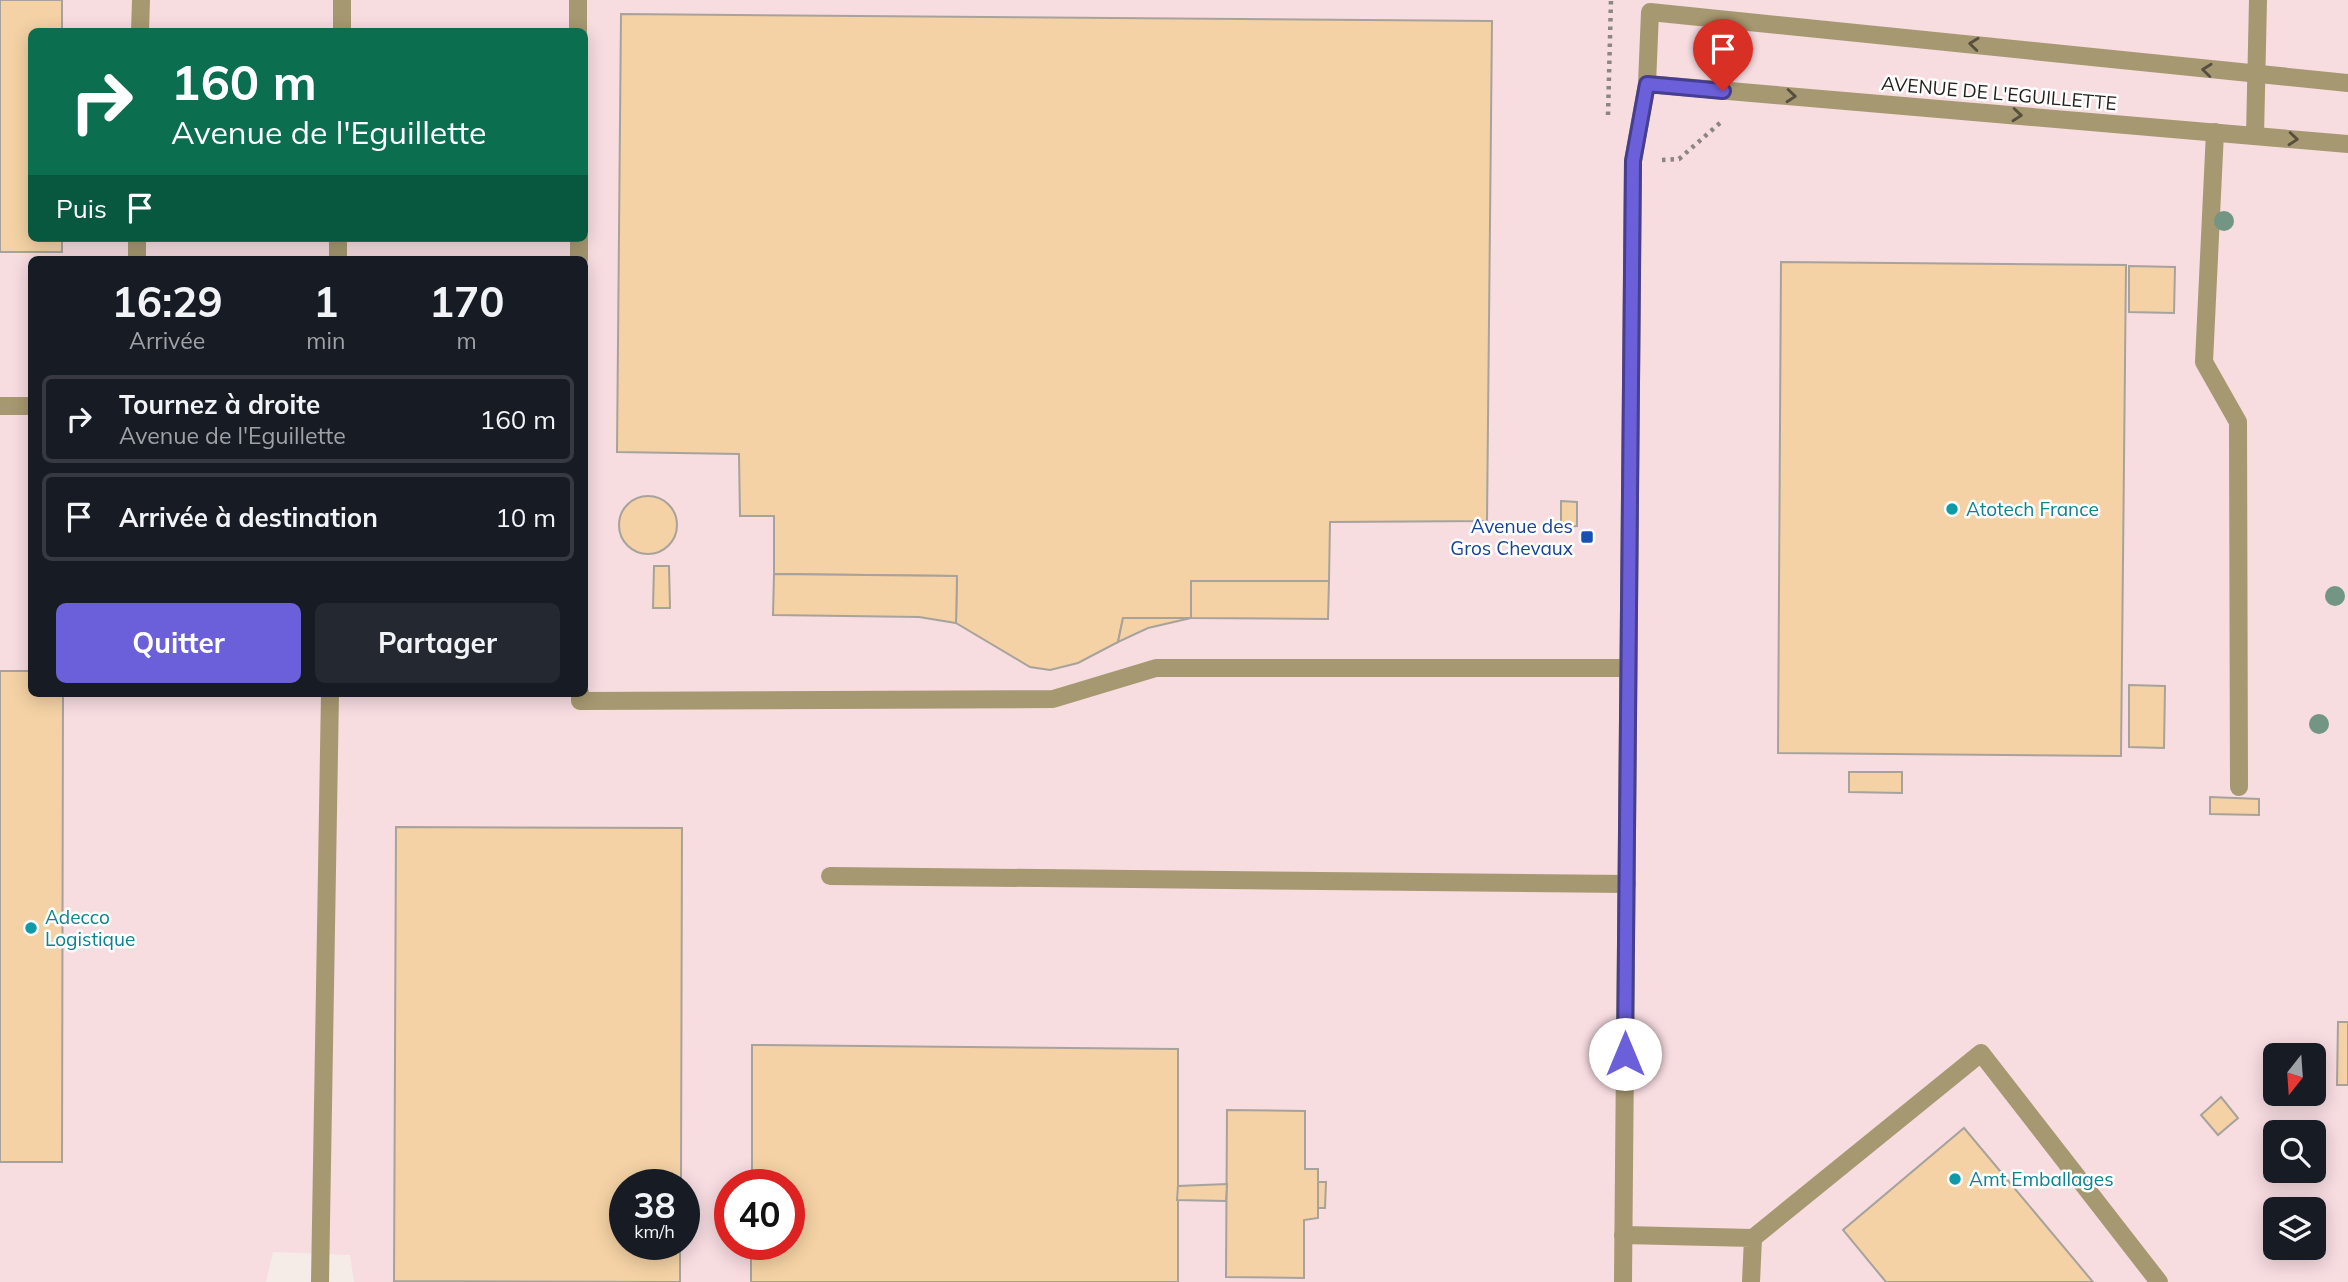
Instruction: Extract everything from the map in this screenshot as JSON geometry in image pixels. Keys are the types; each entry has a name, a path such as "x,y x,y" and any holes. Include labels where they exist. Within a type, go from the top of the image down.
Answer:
{"street":[{"path":"140,28 141,0"},
{"path":"342,0 342,28"},
{"path":"578,0 578,28"},
{"path":"2255,136 2258,0"},
{"path":"1623,1282 1635,144 1647,84 1649,6 2255,75 2348,83"},
{"name":"AVENUE DE L'EGUILLETTE","path":"1647,84 2348,144"},
{"path":"2215,132 2204,362 2238,422 2239,787"},
{"path":"0,407 28,406"},
{"path":"580,697 580,701 1053,699 1156,668 1628,668"},
{"path":"320,1282 330,697"},
{"path":"830,876 1627,884"},
{"path":"1623,1235 1753,1238 1981,1053 2159,1282"},
{"path":"1751,1282 1753,1238"}],"path":[{"path":"1611,0 1608,114 1635,144"},
{"path":"1679,159 1720,123"}],"shaded area":[{"path":"0,0 2348,0 2348,1282 354,1282 350,1255 273,1252 266,1282 0,1282"}],"building":[{"path":"0,0 62,0 62,28 28,28 28,242 62,242 62,252 0,252"},
{"path":"621,14 1492,21 1487,521 1330,522 1329,581 1191,581 1191,618 1123,618 1118,642 1078,663 1050,670 1030,667 956,623 957,576 774,574 774,516 740,516 739,454 617,452"},
{"name":"Atotech France","path":"1781,262 2126,265 2121,756 1778,753"},
{"path":"2129,266 2175,267 2174,313 2129,312"},
{"path":"648,496 659,498 672,509 677,525 675,536 664,549 648,554 637,552 624,541 619,525 621,514 632,501"},
{"path":"1561,501 1577,502 1577,526 1561,527"},
{"path":"654,566 669,566 670,608 653,608"},
{"path":"774,574 957,576 956,623 919,617 773,615"},
{"path":"1191,581 1329,581 1328,619 1191,618"},
{"path":"1123,618 1191,618 1148,628 1118,642"},
{"name":"Adecco Logistique","path":"0,671 28,671 28,697 63,697 62,1162 0,1162"},
{"path":"2129,685 2165,686 2164,748 2129,747"},
{"path":"1849,772 1902,772 1902,793 1849,792"},
{"path":"2210,797 2259,799 2259,815 2210,814"},
{"path":"396,827 682,828 681,1169 609,1169 609,1260 680,1260 680,1282 394,1281"},
{"path":"2338,1022 2348,1022 2348,1085 2337,1085"},
{"path":"752,1045 1178,1049 1178,1282 751,1282 751,1260 805,1260 805,1169 752,1169"},
{"path":"2221,1097 2238,1118 2218,1135 2201,1115"},
{"path":"1227,1110 1305,1111 1305,1169 1318,1169 1318,1218 1304,1220 1304,1278 1226,1277"},
{"name":"Amt Emballages","path":"1964,1128 2093,1282 1886,1282 1843,1230"},
{"path":"1318,1182 1326,1182 1325,1208 1318,1208"},
{"path":"1227,1184 1226,1201 1177,1200 1178,1186"}],"place":[{"name":"Atotech France","path":"1952,509"},
{"name":"Avenue des Gros Chevaux","path":"1587,537"},
{"name":"Adecco Logistique","path":"31,928"},
{"name":"Amt Emballages","path":"1955,1179"}],"route":[{"path":"1625,1054 1633,161 1647,84 1723,91"}]}
